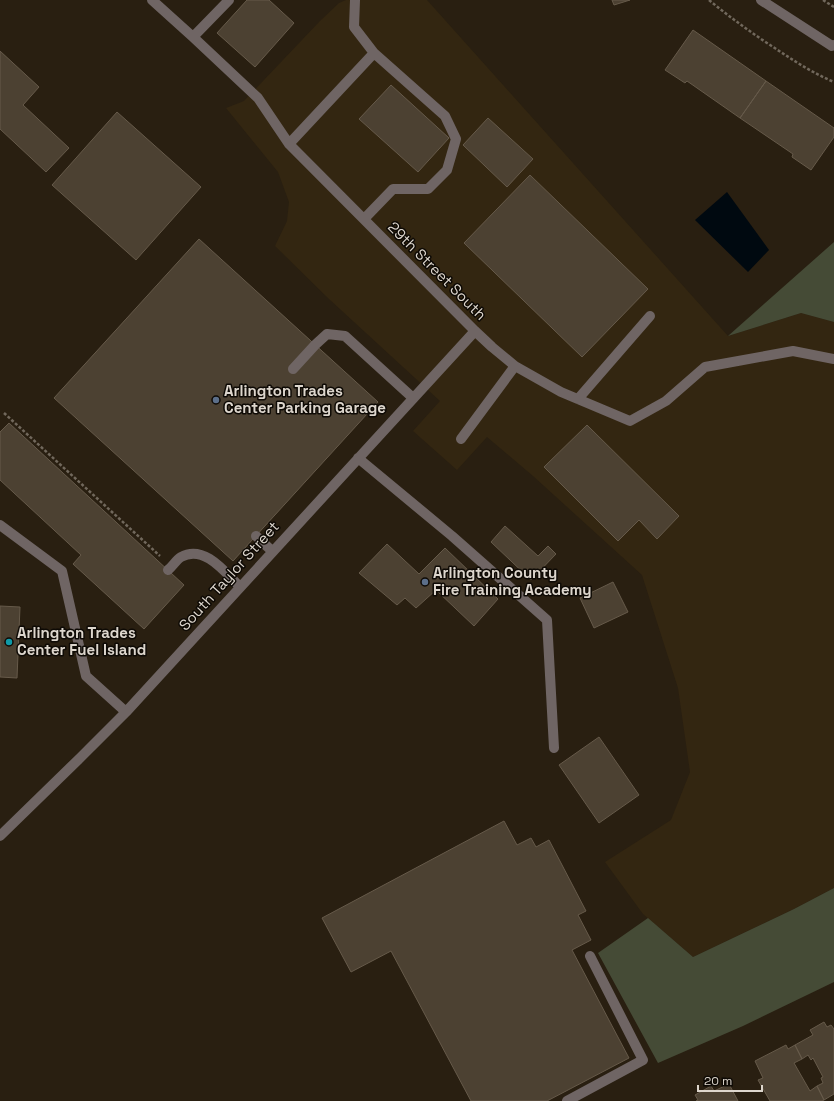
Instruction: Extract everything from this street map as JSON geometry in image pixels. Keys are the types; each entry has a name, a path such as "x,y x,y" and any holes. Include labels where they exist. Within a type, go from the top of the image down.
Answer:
{"street":[{"name":"29th Street South","path":"152,0 258,98 289,144 474,331 515,366 561,392 630,421 666,401 705,367 793,351 834,359"},
{"path":"193,37 229,0"},
{"path":"355,0 354,27 374,53 445,116 456,139 447,170 428,189 393,190 364,219"},
{"path":"761,0 834,46"},
{"path":"289,144 374,53"},
{"path":"578,399 650,316"},
{"name":"South Taylor Street","path":"0,836 126,712 474,331"},
{"path":"293,369 314,345 327,334 345,336 414,398"},
{"path":"461,440 515,366"},
{"path":"358,458 452,536 548,620 554,748"},
{"path":"0,525 62,571 86,676 126,712"},
{"path":"256,536 272,551"},
{"path":"170,568 181,557 194,552 210,558 240,587"},
{"path":"567,1101 643,1060 590,956"}],"path":[{"path":"709,0 731,18 800,65 819,76 834,82"},
{"path":"823,0 834,7"},
{"path":"4,413 170,568"}],"shaded area":[{"path":"346,0 427,0 728,336 801,313 834,322 834,888 794,909 693,957 643,914 605,862 671,820 690,772 678,688 642,575 533,476 487,437 457,470 413,431 440,401 329,299 275,246 287,221 289,202 278,172 226,108 244,101 320,21 339,3"},
{"path":"727,192 769,250 748,272 695,220"}],"green space":[{"path":"834,242 834,322 801,313 728,336"},
{"path":"834,888 834,982 743,1026 658,1063 598,953 648,918 693,957 794,909"}],"building":[{"path":"247,0 269,0 294,23 255,67 217,33"},
{"path":"612,0 630,0 614,5"},
{"path":"693,30 766,81 740,118 687,81 685,83 665,70"},
{"path":"0,51 39,87 23,105 69,148 46,172 0,129"},
{"path":"766,81 834,128 834,137 811,170 792,157 793,154 740,118"},
{"path":"391,85 449,138 418,172 359,119"},
{"path":"117,112 201,187 136,260 52,185"},
{"path":"488,118 533,159 507,187 463,145"},
{"path":"530,175 648,289 582,357 464,243"},
{"name":"Arlington Trades Center Parking Garage","path":"199,239 378,402 233,561 54,398"},
{"path":"9,423 184,585 144,629 73,564 81,555 0,480 0,432"},
{"path":"587,425 679,516 657,539 639,520 618,541 544,467"},
{"path":"505,526 538,556 548,546 556,554 531,580 491,542"},
{"name":"Arlington County Fire Training Academy","path":"387,544 419,574 445,548 498,599 474,626 436,590 416,608 405,598 397,605 359,573"},
{"name":"Arlington County Fire Training Academy","path":"613,582 628,612 594,628 580,598"},
{"name":"Arlington Trades Center Fuel Island","path":"0,606 20,607 17,678 0,677"},
{"path":"599,737 639,795 599,823 559,765"},
{"path":"504,821 517,845 531,838 536,847 549,840 586,911 578,915 591,940 572,950 629,1058 547,1101 471,1101 391,951 351,972 322,918"},
{"path":"824,1022 827,1027 831,1025 834,1029 834,1094 824,1100 817,1086 823,1083 821,1078 823,1077 813,1058 811,1060 808,1055 802,1059 795,1045 813,1035 810,1030"},
{"path":"786,1045 788,1049 795,1045 802,1059 794,1063 810,1091 817,1086 824,1100 770,1101 758,1080 763,1078 755,1061"},
{"path":"729,1084 738,1101 696,1101 698,1100 695,1095 711,1086 714,1091"}],"place":[{"name":"Arlington Trades Center Parking Garage","path":"216,400"},
{"name":"Arlington County Fire Training Academy","path":"425,582"},
{"name":"Arlington Trades Center Fuel Island","path":"9,642"}]}
